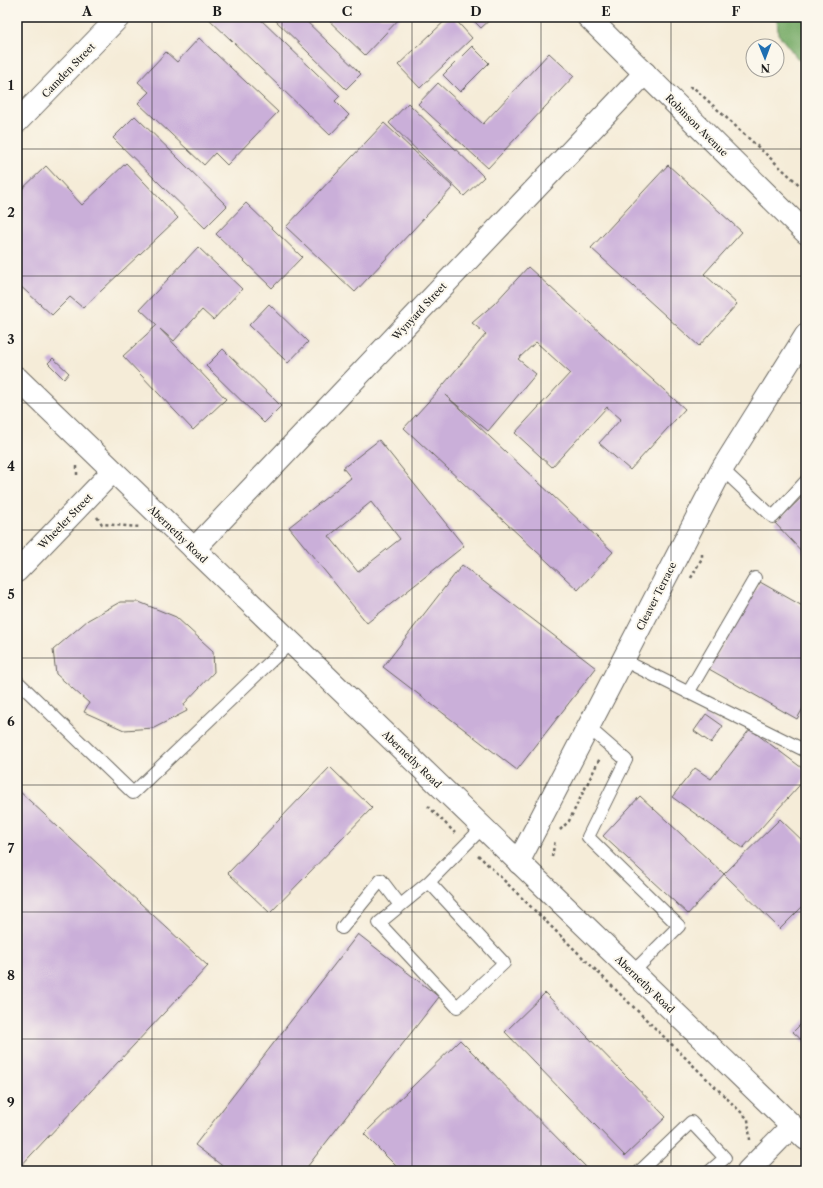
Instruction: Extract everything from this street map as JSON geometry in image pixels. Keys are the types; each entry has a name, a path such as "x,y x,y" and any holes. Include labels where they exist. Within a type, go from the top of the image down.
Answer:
{"street":[{"name":"Camden Street","path":"17,122 119,17"},
{"name":"Robinson Avenue","path":"588,17 806,233"},
{"name":"Wynyard Street","path":"194,549 645,73"},
{"name":"Cleaver Terrace","path":"520,863 522,855 722,469 806,335"},
{"name":"Abernethy Road","path":"17,378 799,1133"},
{"name":"Wheeler Street","path":"17,571 113,471"},
{"path":"748,1171 799,1133"}],"lane":[{"path":"722,469 773,517 806,481"},
{"path":"688,693 755,578"},
{"path":"17,681 132,793 290,642"},
{"path":"623,660 806,752"},
{"path":"588,727 626,760 588,837 679,926 632,972"},
{"path":"429,882 504,963 457,1007 379,923 429,882 483,828"},
{"path":"342,928 381,880 400,905"},
{"path":"640,1171 691,1122 725,1158 710,1171"}],"path":[{"path":"77,460 78,491 102,524 142,527"},
{"path":"427,806 748,1119 751,1146"}],"green space":[{"path":"777,17 806,17 806,64 798,59 785,43 785,38 781,38 778,34"}],"building":[{"path":"207,17 258,17 340,96 335,101 349,115 330,135"},
{"path":"272,17 302,17 361,74 346,89"},
{"path":"325,17 401,17 365,55"},
{"path":"449,17 453,17 472,38 420,88 398,65"},
{"path":"470,17 493,17 481,28"},
{"path":"199,38 278,112 227,165 215,153 204,165 138,103 149,92 138,82 166,52 177,62"},
{"path":"472,46 489,63 460,92 443,75"},
{"path":"549,53 574,76 488,168 418,104 438,83 483,124"},
{"path":"408,103 484,177 464,196 389,123"},
{"path":"135,116 227,206 205,228 113,138"},
{"path":"384,123 453,187 355,292 286,227"},
{"path":"126,163 178,218 83,308 70,297 52,315 17,283 17,194 46,166 82,205"},
{"path":"668,165 742,232 704,274 737,304 699,346 591,248"},
{"path":"246,203 302,257 272,288 216,234"},
{"path":"198,247 242,289 213,320 202,310 174,341 160,329 226,399 193,430 123,356 157,325 140,309"},
{"path":"528,267 685,409 630,470 599,443 621,419 607,407 552,467 515,433 570,373 536,342 518,359 536,374 488,431 445,395 613,552 578,590 404,428 439,390 486,334 472,323 494,304"},
{"path":"269,304 308,342 288,363 249,325"},
{"path":"223,349 281,406 264,423 206,366"},
{"path":"53,358 69,373 64,379 48,363"},
{"path":"379,440 464,546 367,623 289,527 351,478 343,468","holes":["371,502 400,539 358,572 329,536"]},
{"path":"805,494 806,495 806,556 775,523"},
{"path":"462,565 596,668 517,770 383,667"},
{"path":"760,582 806,608 806,703 797,719 709,669"},
{"path":"120,602 139,602 176,617 213,651 214,672 184,704 187,711 154,728 124,730 84,712 89,703 56,674 53,650 88,620"},
{"path":"706,714 723,726 711,743 694,731"},
{"path":"750,729 806,771 806,778 743,848 672,797 695,768 711,779"},
{"path":"330,767 372,808 270,913 228,873"},
{"path":"17,789 208,966 17,1170"},
{"path":"640,796 724,874 688,914 603,836"},
{"path":"780,819 806,844 806,903 780,929 724,874"},
{"path":"358,934 439,997 304,1171 229,1171 195,1145"},
{"path":"545,993 666,1117 625,1156 505,1032"},
{"path":"806,1019 806,1044 793,1032"},
{"path":"460,1040 590,1171 401,1171 364,1134"}]}
